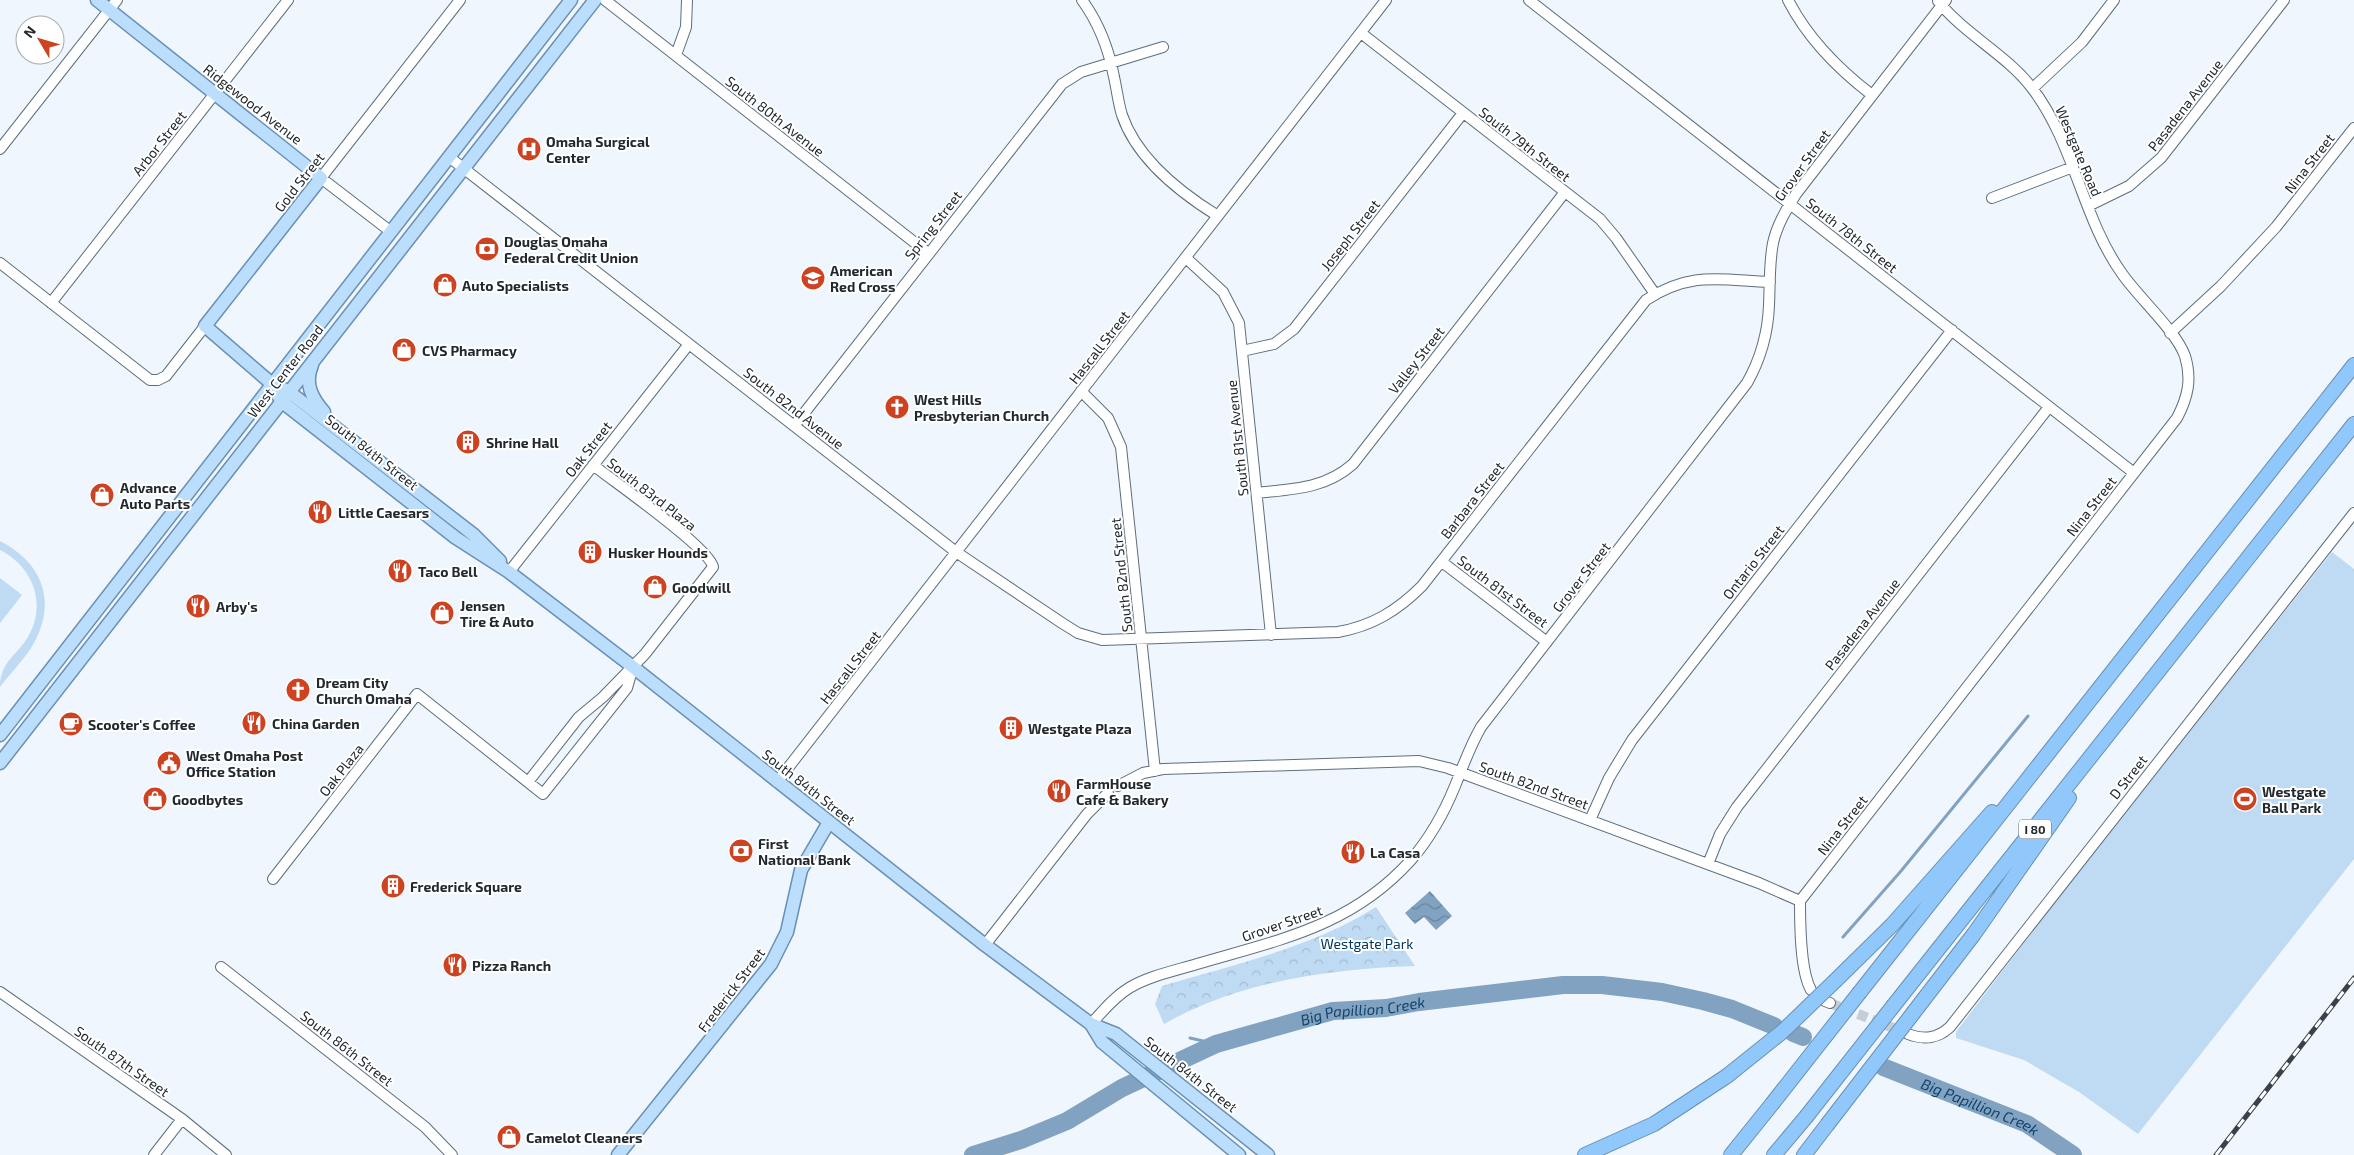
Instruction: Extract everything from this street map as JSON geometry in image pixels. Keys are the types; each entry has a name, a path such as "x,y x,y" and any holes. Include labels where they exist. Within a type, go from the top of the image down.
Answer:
{"highway":[{"name":"I 80","path":"1731,1155 2354,365"},
{"name":"I 80","path":"1774,1155 2354,424"},
{"path":"1804,1155 1985,919 2084,777 2175,652"},
{"path":"1585,1155 1654,1124 1727,1076 1777,1037 1892,925 2080,714"},
{"path":"1778,1155 1806,1117"}],"main road":[{"name":"Ridgewood Avenue","path":"97,0 113,5 216,94 321,178"},
{"name":"West Center Road","path":"0,735 571,0"},
{"name":"West Center Road","path":"0,763 595,0"},
{"name":"Gold Street","path":"205,326 321,178"},
{"name":"South 84th Street","path":"205,326 285,396 456,538 509,572 633,667 985,945 1091,1024 1116,1034 1266,1155"},
{"path":"318,353 309,374 310,391 316,402 341,431"},
{"name":"South 84th Street","path":"285,396 341,431 480,540 509,572"},
{"name":"Frederick Street","path":"618,1155 771,964 787,932 801,870 829,822"},
{"name":"South 84th Street","path":"1091,1024 1102,1042 1239,1155"}],"street":[{"name":"Arbor Street","path":"51,303 288,0"},
{"name":"Gold Street","path":"321,178 460,0"},
{"name":"South 80th Avenue","path":"605,0 928,253"},
{"path":"676,55 686,27 687,0"},
{"path":"1082,0 1094,20 1111,64 1122,115 1139,147 1163,174 1218,216"},
{"name":"Hascall Street","path":"778,782 1386,0"},
{"name":"South 78th Street","path":"1529,0 2134,473"},
{"path":"1788,0 1817,45 1850,78 1872,95"},
{"path":"2032,88 2063,62 2082,42 2114,0"},
{"name":"Pasadena Avenue","path":"2088,206 2129,186 2161,158 2284,0"},
{"name":"Grover Street","path":"1091,1024 1116,997 1143,981 1302,933 1358,906 1396,875 1424,845 1441,817 1481,727 1747,383 1757,363 1764,340 1769,314 1773,242 1782,218 1790,204 1942,2"},
{"name":"Westgate Road","path":"1942,2 1950,15 2009,62 2032,88 2054,122 2105,245 2121,273 2170,333"},
{"path":"0,149 113,5"},
{"name":"South 79th Street","path":"1361,32 1565,192 1609,229 1655,294"},
{"name":"Spring Street","path":"794,426 1062,84 1081,72 1163,47"},
{"name":"Joseph Street","path":"1242,351 1274,344 1294,329 1463,113"},
{"name":"Nina Street","path":"1800,901 2177,418 2188,394 2188,368 2184,354 2170,333 2221,286 2276,227 2354,128"},
{"name":"South 82nd Avenue","path":"449,156 956,552 1078,633 1102,640 1141,640"},
{"path":"1992,198 2073,167"},
{"name":"Ridgewood Avenue","path":"321,178 390,231"},
{"name":"Valley Street","path":"1257,493 1322,484 1353,464 1565,192"},
{"name":"South 81st Avenue","path":"1186,258 1215,282 1230,301 1238,323 1271,635"},
{"path":"0,263 51,303"},
{"name":"Barbara Street","path":"1141,640 1338,632 1370,624 1391,613 1410,599 1442,562 1639,308 1655,294 1675,284 1699,279 1770,282"},
{"name":"Gold Street","path":"51,303 145,377 158,380 166,376 205,326"},
{"name":"Ontario Street","path":"1590,820 1609,778 1632,740 1952,330"},
{"name":"Oak Street","path":"509,572 689,344"},
{"name":"South 82nd Street","path":"1081,391 1108,418 1121,446 1155,770"},
{"name":"Pasadena Avenue","path":"1708,864 1720,834 1737,807 2049,407"},
{"name":"South 83rd Plaza","path":"592,465 692,542 709,557 713,567 633,667"},
{"name":"D Street","path":"1910,1035 1924,1038 1935,1037 1950,1027 2354,513"},
{"name":"South 81st Street","path":"1442,562 1547,642"},
{"path":"528,782 579,717 603,697 633,667"},
{"name":"Oak Plaza","path":"273,879 417,694 544,794 627,688 633,667"},
{"name":"South 82nd Street","path":"1118,786 1143,773 1155,770 1406,760 1431,763 1708,864 1800,901"},
{"path":"985,945 1087,814 1108,793"},
{"path":"1800,901 1804,963 1811,990"},
{"name":"South 86th Street","path":"221,967 425,1126 452,1155"},
{"name":"South 87th Street","path":"0,992 182,1119 226,1155"},
{"path":"154,1155 182,1119"}],"green space":[{"path":"0,541 14,549 34,569 44,594 45,608 34,644 0,687 6,664 25,642 34,623 37,610 33,586 28,575 21,565 0,550"},
{"name":"Westgate Ball Park","path":"2332,552 2354,569 2354,859 2138,1134 2079,1092 2024,1060 1956,1038 1956,1032 2073,878"},
{"path":"0,578 22,595 0,623"},
{"name":"Westgate Park","path":"1376,907 1415,966 1350,970 1286,980 1223,997 1193,1009 1164,1024 1155,1004 1162,986 1272,954 1325,934"}],"water":[{"path":"1430,891 1452,916 1436,930 1424,917 1415,924 1405,913"}],"waterway":[{"path":"1843,937 1901,871 2028,716"},
{"name":"Big Papillion Creek","path":"973,1155 1021,1140 1067,1121 1122,1088 1216,1044 1333,1011 1386,1008 1419,1002 1563,985 1602,985 1662,992 1703,1001 1732,1009 1774,1026"},
{"name":"Big Papillion Creek","path":"1793,1033 1803,1037"},
{"path":"1190,1038 1216,1044"},
{"name":"Big Papillion Creek","path":"1883,1067 2027,1124 2073,1155"}],"tunnel":[{"path":"1830,1003 1906,1033"}],"railway":[{"path":"2216,1155 2354,978"}],"place":[{"name":"Omaha Surgical Center","path":"529,149"},
{"name":"Douglas Omaha Federal Credit Union","path":"487,249"},
{"name":"American Red Cross","path":"813,278"},
{"name":"Auto Specialists","path":"445,285"},
{"name":"CVS Pharmacy","path":"404,350"},
{"name":"West Hills Presbyterian Church","path":"897,407"},
{"name":"Shrine Hall","path":"468,442"},
{"name":"Advance Auto Parts","path":"102,495"},
{"name":"Little Caesars","path":"320,512"},
{"name":"Husker Hounds","path":"590,552"},
{"name":"Taco Bell","path":"400,571"},
{"name":"Goodwill","path":"655,587"},
{"name":"Arby's","path":"198,606"},
{"name":"Jensen Tire & Auto","path":"442,613"},
{"name":"Dream City Church Omaha","path":"298,690"},
{"name":"China Garden","path":"254,723"},
{"name":"Scooter's Coffee","path":"71,724"},
{"name":"Westgate Plaza","path":"1011,728"},
{"name":"West Omaha Post Office Station","path":"169,763"},
{"name":"FarmHouse Cafe & Bakery","path":"1059,791"},
{"name":"Goodbytes","path":"155,799"},
{"name":"Westgate Ball Park","path":"2245,799"},
{"name":"First National Bank","path":"741,851"},
{"name":"La Casa","path":"1353,852"},
{"name":"Frederick Square","path":"393,886"},
{"name":"Pizza Ranch","path":"455,965"},
{"name":"Camelot Cleaners","path":"509,1137"}]}
